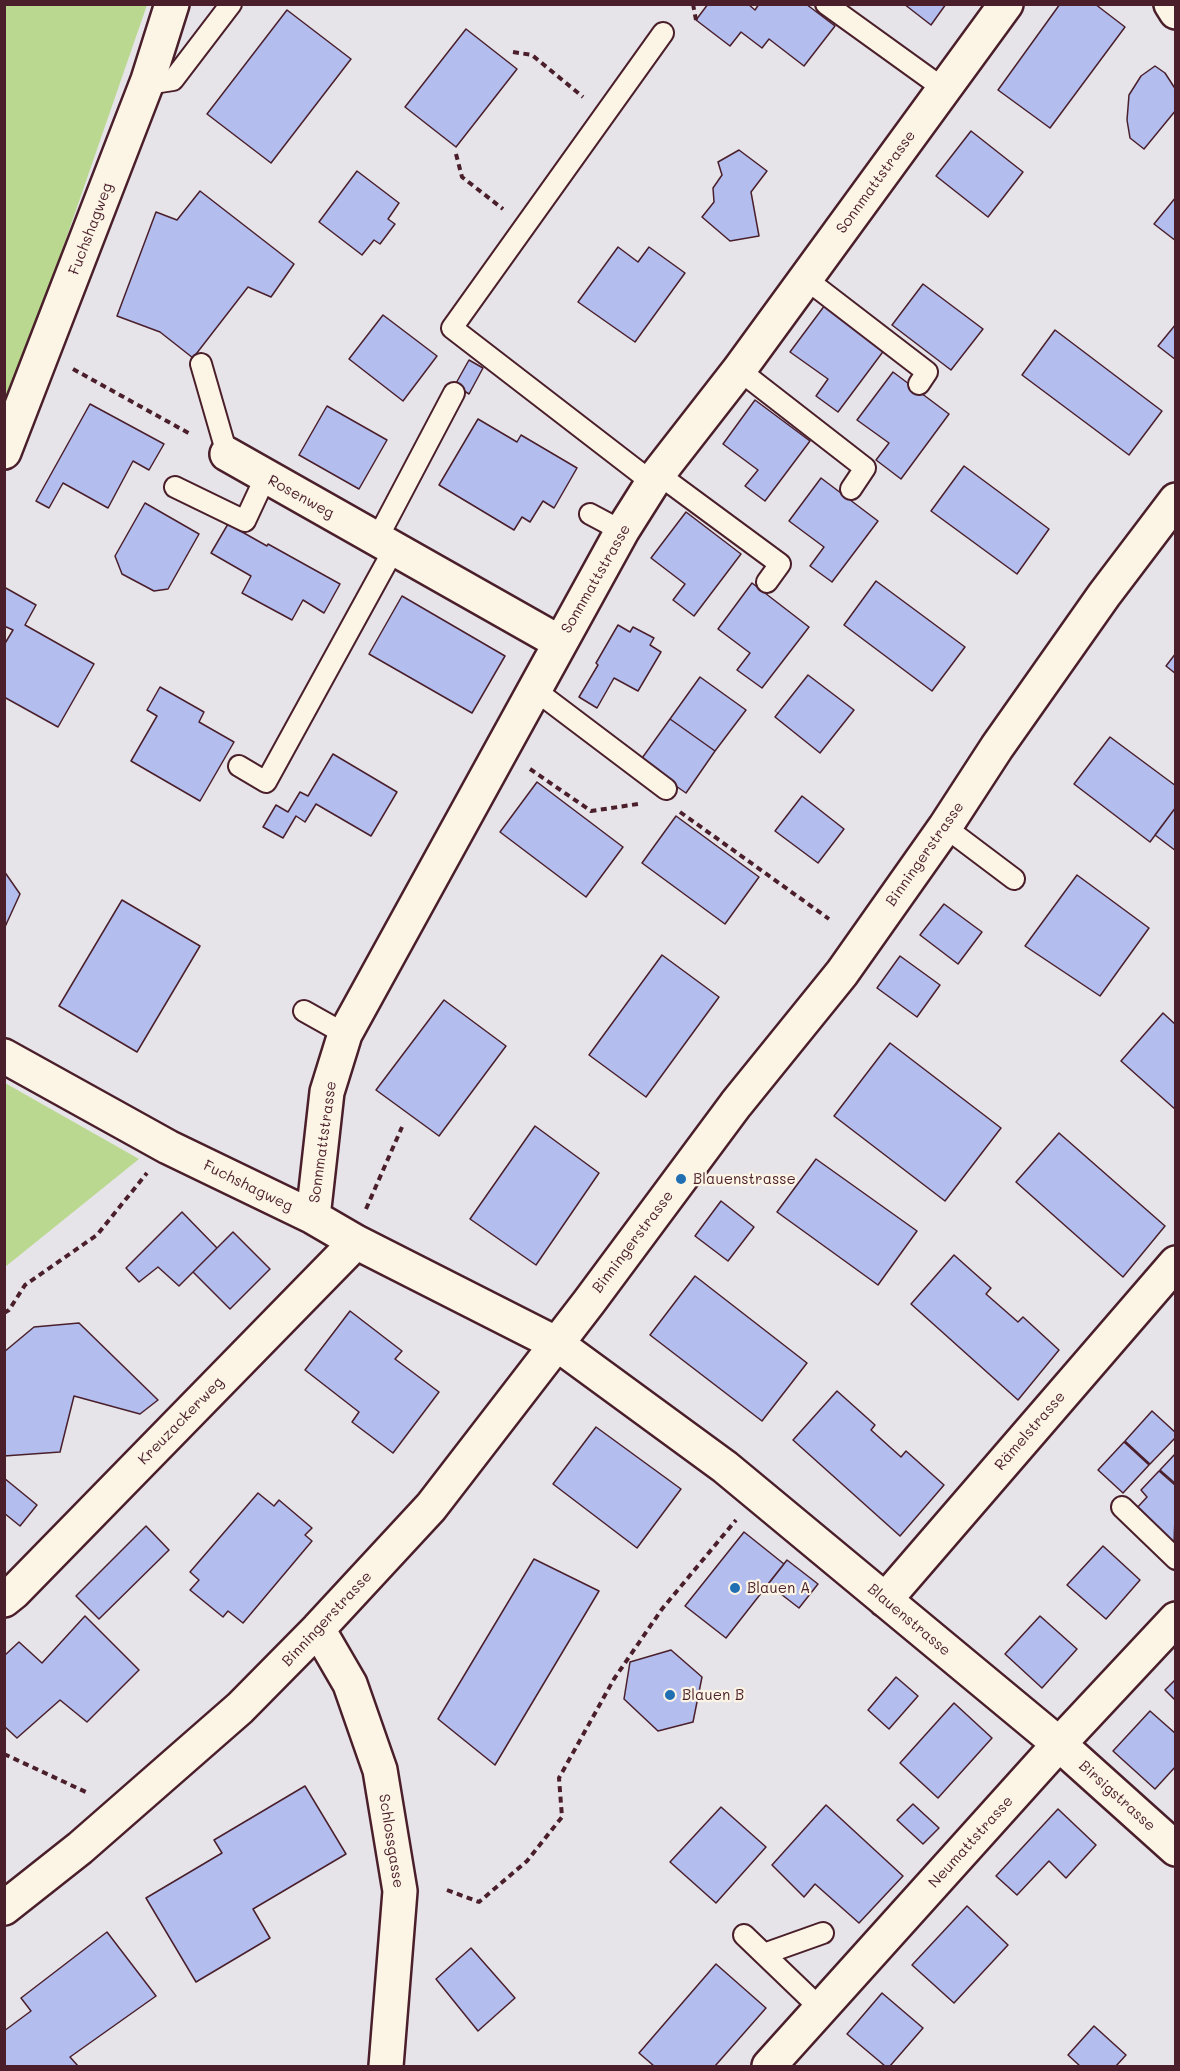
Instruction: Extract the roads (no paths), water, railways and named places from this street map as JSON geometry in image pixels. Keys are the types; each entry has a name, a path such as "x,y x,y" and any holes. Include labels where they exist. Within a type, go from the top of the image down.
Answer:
{"street":[{"name":"Fuchshagweg","path":"4,452 147,84 172,4"},
{"name":"Sonnmattstrasse","path":"313,1217 327,1092 345,1034 622,531 655,478 739,370 1006,4"},
{"path":"1171,4 1176,12"},
{"name":"Rosenweg","path":"227,454 559,642"},
{"name":"Binningerstrasse","path":"4,1908 80,1848 240,1708 318,1629 431,1507 557,1344 736,1104 842,973 1104,595 1176,500"},
{"name":"Fuchshagweg","path":"4,1056 168,1147 313,1217 354,1241 557,1344"},
{"name":"Kreuzackerweg","path":"4,1600 354,1241"},
{"name":"Rämelstrasse","path":"885,1600 1176,1263"},
{"name":"Blauenstrasse","path":"557,1344 725,1467 1059,1744"},
{"name":"Neumattstrasse","path":"769,2067 1059,1744 1176,1619"},
{"name":"Schlossgasse","path":"318,1629 350,1684 380,1770 400,1891 386,2067"},
{"name":"Birsigstrasse","path":"1059,1744 1176,1849"}],"lane":[{"path":"147,84 173,80 231,4"},
{"path":"826,4 944,88"},
{"path":"663,33 452,328 655,478 780,564 767,582"},
{"path":"806,279 927,372 919,384"},
{"path":"201,364 227,454"},
{"path":"739,370 865,468 851,489"},
{"path":"238,766 266,782 386,544 454,393"},
{"path":"175,487 245,521 266,476"},
{"path":"590,514 622,531"},
{"path":"535,690 669,798"},
{"path":"945,827 1014,879"},
{"path":"304,1011 345,1034"},
{"path":"1122,1507 1176,1559"},
{"path":"764,1954 823,1933"},
{"path":"744,1935 821,2009"}],"place":[{"name":"Blauenstrasse","path":"681,1179"},
{"name":"Blauen A","path":"735,1588"},
{"name":"Blauen B","path":"670,1695"}]}
